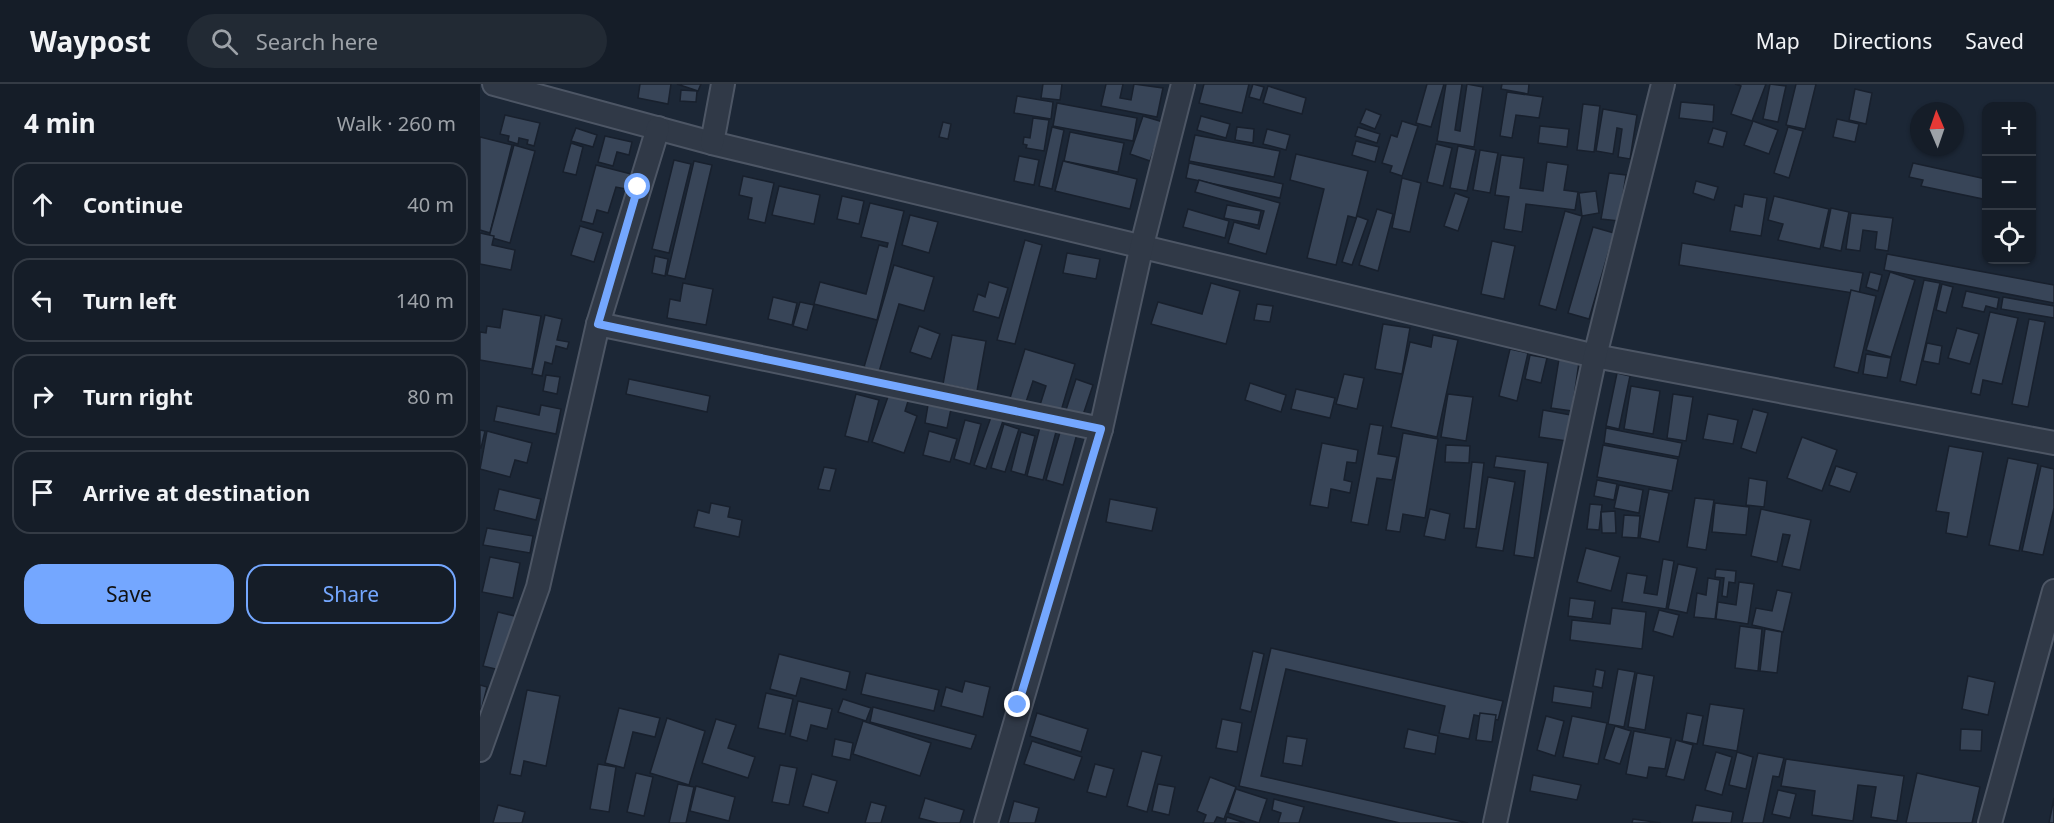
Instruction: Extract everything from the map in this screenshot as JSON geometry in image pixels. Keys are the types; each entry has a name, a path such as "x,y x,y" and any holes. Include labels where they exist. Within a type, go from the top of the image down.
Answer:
{"street":[{"path":"494,84 712,143 1595,356 2054,443"},
{"path":"712,143 723,84"},
{"path":"986,823 1101,429 1142,245 1183,84"},
{"path":"1495,823 1595,356 1663,84"},
{"path":"480,750 538,587 598,324 658,128"},
{"path":"598,324 1101,429"},
{"path":"1989,823 2054,591"}],"building":[{"path":"640,84 671,84 668,104 638,98"},
{"path":"677,84 701,84 698,91"},
{"path":"1043,84 1062,84 1060,100 1041,98"},
{"path":"1106,84 1123,84 1120,98 1131,100 1134,84 1163,88 1157,117 1101,106"},
{"path":"1204,84 1249,84 1242,113 1199,103"},
{"path":"1253,84 1264,87 1260,100 1249,97"},
{"path":"1427,84 1444,84 1431,127 1416,123"},
{"path":"1446,84 1462,84 1455,130 1460,131 1467,84 1483,87 1474,147 1437,141"},
{"path":"1502,84 1529,84 1528,94 1501,89"},
{"path":"1735,84 1766,84 1752,121 1731,114 1741,86"},
{"path":"1770,84 1786,86 1778,122 1763,119"},
{"path":"1796,84 1816,84 1805,129 1786,125"},
{"path":"1268,86 1306,98 1302,114 1263,103"},
{"path":"1855,89 1872,93 1866,124 1849,120"},
{"path":"681,90 697,91 696,102 680,101"},
{"path":"1507,92 1543,97 1539,118 1516,115 1512,138 1500,136"},
{"path":"1017,96 1053,102 1051,119 1014,113"},
{"path":"1681,102 1714,105 1713,122 1679,118"},
{"path":"1057,103 1137,118 1133,141 1053,126"},
{"path":"1583,104 1600,106 1594,152 1577,150"},
{"path":"1366,109 1381,115 1375,129 1360,123"},
{"path":"1603,109 1637,115 1630,159 1618,157 1622,129 1617,128 1613,154 1596,151"},
{"path":"505,115 540,123 534,146 527,144 528,140 519,138 518,144 508,141 509,136 500,134"},
{"path":"1143,116 1163,122 1150,161 1130,154"},
{"path":"1201,116 1230,124 1226,138 1197,130"},
{"path":"1033,118 1049,120 1044,151 1026,148 1027,145 1023,144 1024,137 1030,138"},
{"path":"1837,119 1859,124 1855,142 1833,137"},
{"path":"1402,121 1418,126 1402,176 1390,172 1392,166 1382,163 1391,135 1397,137"},
{"path":"1753,121 1778,130 1769,154 1744,145"},
{"path":"943,122 951,124 948,139 939,137"},
{"path":"1540,126 1569,129 1567,147 1538,143"},
{"path":"1052,127 1064,130 1052,189 1039,186"},
{"path":"1237,127 1254,129 1253,143 1235,140"},
{"path":"1358,127 1380,134 1377,143 1355,136"},
{"path":"1788,127 1803,131 1789,178 1774,173"},
{"path":"576,128 597,135 593,147 571,141"},
{"path":"1713,128 1727,132 1723,147 1708,143"},
{"path":"1267,129 1290,135 1286,150 1263,144"},
{"path":"1070,132 1124,143 1118,172 1064,161"},
{"path":"1195,135 1280,151 1274,177 1189,161"},
{"path":"605,136 632,142 629,155 617,152 613,166 598,162"},
{"path":"480,137 512,145 490,233 480,230"},
{"path":"1356,141 1379,147 1375,162 1352,155"},
{"path":"571,143 583,147 576,175 563,172"},
{"path":"1436,144 1452,148 1443,186 1427,182"},
{"path":"514,145 535,151 510,243 489,237"},
{"path":"1458,146 1476,150 1467,191 1450,188"},
{"path":"1480,150 1498,153 1490,193 1473,190"},
{"path":"1296,154 1368,171 1356,218 1348,216 1336,265 1307,258 1324,189 1290,180"},
{"path":"1501,155 1524,158 1520,188 1543,191 1547,162 1568,165 1564,190 1578,192 1575,210 1526,204 1522,232 1504,229 1509,197 1495,195"},
{"path":"1019,156 1039,160 1034,185 1014,181"},
{"path":"674,160 691,164 669,253 652,249"},
{"path":"694,161 712,165 685,279 667,275"},
{"path":"1063,161 1137,179 1130,209 1055,191"},
{"path":"1189,163 1283,184 1280,198 1186,178"},
{"path":"1913,163 1982,178 1982,199 1921,186 1923,180 1909,177"},
{"path":"596,165 631,174 626,189 616,187 608,213 597,210 593,224 581,221"},
{"path":"1609,173 1626,175 1619,221 1601,219"},
{"path":"743,176 774,183 765,223 748,219 752,198 739,195"},
{"path":"1402,178 1421,183 1410,232 1392,228"},
{"path":"1199,180 1280,203 1266,254 1228,243 1234,222 1259,229 1264,211 1195,192"},
{"path":"1696,181 1718,187 1714,200 1693,193"},
{"path":"779,186 820,195 814,224 772,215"},
{"path":"1596,191 1599,213 1582,216 1579,193"},
{"path":"1455,193 1469,198 1458,231 1444,226"},
{"path":"1744,194 1767,198 1761,236 1730,231 1735,205 1742,207"},
{"path":"842,196 864,201 859,224 837,219"},
{"path":"1774,196 1829,209 1820,249 1778,240 1783,224 1768,220"},
{"path":"870,203 904,211 877,320 814,304 820,282 866,294 879,245 887,247 888,243 861,237"},
{"path":"1227,205 1261,211 1258,225 1224,218"},
{"path":"1831,208 1849,212 1841,251 1823,247"},
{"path":"1188,209 1229,221 1225,238 1183,227"},
{"path":"1377,209 1393,214 1378,271 1359,265"},
{"path":"1565,211 1582,216 1556,310 1539,305"},
{"path":"1851,213 1893,218 1888,251 1875,249 1877,232 1863,230 1860,251 1846,249"},
{"path":"910,215 938,222 929,253 902,245"},
{"path":"1357,216 1368,220 1352,265 1342,262"},
{"path":"580,226 603,233 594,262 571,255"},
{"path":"1593,227 1614,233 1589,319 1568,313"},
{"path":"480,233 494,236 492,245 515,250 511,270 480,264"},
{"path":"1025,240 1042,245 1015,344 997,340"},
{"path":"1492,241 1515,246 1504,299 1481,294"},
{"path":"1682,243 1863,273 1859,294 1679,265"},
{"path":"1067,253 1100,259 1096,279 1063,273"},
{"path":"1887,254 2054,285 2054,303 1884,270"},
{"path":"655,256 668,259 665,276 652,273"},
{"path":"894,265 934,277 924,311 899,304 879,372 864,367"},
{"path":"1870,272 1882,275 1878,291 1866,287"},
{"path":"1890,272 1915,280 1891,357 1866,350"},
{"path":"1924,280 1940,283 1916,385 1900,381"},
{"path":"989,282 1008,288 999,318 973,311 978,294 985,297"},
{"path":"683,283 713,289 706,325 667,318 670,299 680,301"},
{"path":"1211,283 1240,291 1226,344 1151,324 1158,302 1202,314"},
{"path":"1942,284 1953,287 1946,313 1936,310"},
{"path":"1851,290 1876,296 1858,373 1834,367"},
{"path":"1966,291 1999,298 1997,309 1986,306 1984,312 1962,307"},
{"path":"773,297 797,303 792,325 768,319"},
{"path":"2003,297 2054,306 2054,318 2001,309"},
{"path":"800,302 814,305 807,330 793,326"},
{"path":"1257,304 1273,306 1270,322 1254,320"},
{"path":"503,309 541,316 532,369 480,360 480,332 486,333 487,326 500,328"},
{"path":"1990,312 2018,318 2002,384 1983,380 1980,395 1971,393"},
{"path":"545,315 562,319 557,340 569,342 567,349 556,346 552,364 545,362 542,376 532,374"},
{"path":"2029,319 2045,322 2028,407 2012,404"},
{"path":"1383,324 1410,328 1402,374 1375,369"},
{"path":"919,326 940,334 931,359 910,352"},
{"path":"1957,328 1979,334 1970,364 1948,358"},
{"path":"952,335 986,341 977,391 943,384"},
{"path":"1433,335 1458,340 1437,437 1391,427 1410,342 1431,347"},
{"path":"1927,343 1942,346 1939,364 1923,361"},
{"path":"1025,349 1075,364 1061,411 1040,405 1046,386 1033,381 1026,402 1010,398"},
{"path":"1510,349 1528,353 1517,401 1499,396"},
{"path":"1866,354 1891,358 1887,378 1863,374"},
{"path":"1530,355 1547,358 1541,383 1525,379"},
{"path":"1559,359 1579,362 1572,411 1551,408"},
{"path":"1617,373 1630,376 1619,429 1606,426"},
{"path":"1344,374 1364,378 1357,409 1336,404"},
{"path":"546,375 560,377 557,394 543,391"},
{"path":"629,379 710,396 707,412 626,394"},
{"path":"1076,379 1093,385 1082,418 1065,413"},
{"path":"1250,383 1286,395 1281,412 1245,400"},
{"path":"1631,386 1660,391 1653,434 1624,429"},
{"path":"1296,389 1335,398 1330,418 1291,409"},
{"path":"890,391 909,398 905,411 917,416 904,453 872,442"},
{"path":"856,394 879,400 868,442 845,436"},
{"path":"1448,394 1473,397 1466,441 1441,437"},
{"path":"1673,394 1693,397 1686,441 1667,438"},
{"path":"541,405 561,409 556,434 494,421 497,406 539,415"},
{"path":"928,405 951,409 947,428 925,423"},
{"path":"1753,409 1768,413 1756,453 1741,448"},
{"path":"1543,410 1571,415 1567,441 1539,437"},
{"path":"1708,414 1738,420 1733,444 1703,439"},
{"path":"991,417 1003,421 986,469 974,465"},
{"path":"965,420 981,424 970,464 954,459"},
{"path":"1004,424 1019,429 1005,472 991,468"},
{"path":"1370,424 1383,426 1378,454 1397,457 1392,480 1377,478 1368,525 1351,522"},
{"path":"1040,427 1056,432 1043,480 1027,476"},
{"path":"1606,428 1682,443 1679,457 1604,443"},
{"path":"1061,429 1077,434 1063,485 1046,480"},
{"path":"480,430 485,431 481,448 480,448"},
{"path":"487,431 532,443 527,463 515,460 510,477 480,469"},
{"path":"929,431 957,439 950,462 923,455"},
{"path":"1021,432 1035,436 1025,475 1011,471"},
{"path":"1403,433 1438,439 1425,518 1403,514 1400,532 1386,530"},
{"path":"1802,437 1837,450 1822,491 1787,478"},
{"path":"1322,443 1358,450 1356,463 1347,462 1344,480 1352,482 1350,493 1331,489 1328,508 1310,505"},
{"path":"1446,445 1470,446 1469,463 1445,462"},
{"path":"1603,445 1678,459 1672,491 1597,477"},
{"path":"1949,446 1983,452 1967,537 1946,533 1949,513 1936,511"},
{"path":"1496,456 1548,463 1534,558 1514,555 1525,471 1494,467"},
{"path":"2008,458 2038,464 2019,551 1989,545"},
{"path":"1472,462 1484,463 1476,529 1464,528"},
{"path":"1836,466 1857,473 1850,492 1829,485"},
{"path":"2041,466 2054,469 2054,508 2043,555 2022,551"},
{"path":"824,467 836,469 830,491 818,489"},
{"path":"1488,477 1515,482 1503,551 1476,547"},
{"path":"1749,478 1767,481 1764,507 1746,505"},
{"path":"1597,480 1617,484 1614,500 1594,496"},
{"path":"1619,485 1643,490 1639,513 1614,508"},
{"path":"499,489 541,499 536,520 494,510"},
{"path":"1649,489 1669,493 1659,542 1640,538"},
{"path":"1695,498 1714,500 1706,550 1687,547"},
{"path":"1110,499 1157,508 1152,531 1106,522"},
{"path":"711,503 730,507 728,517 742,520 739,537 694,527 698,510 709,513"},
{"path":"1715,503 1749,507 1746,535 1712,532"},
{"path":"1590,504 1602,505 1599,530 1587,529"},
{"path":"1430,509 1450,514 1445,540 1424,536"},
{"path":"1761,509 1811,520 1800,570 1782,566 1790,535 1783,534 1777,562 1751,556"},
{"path":"1615,511 1616,533 1602,533 1601,512"},
{"path":"1624,515 1640,516 1638,538 1622,537"},
{"path":"487,528 533,536 530,553 483,545"},
{"path":"1586,548 1620,557 1611,591 1577,582"},
{"path":"490,557 520,563 513,598 482,592"},
{"path":"1663,559 1674,561 1666,609 1622,602 1627,573 1647,576 1644,593 1657,595"},
{"path":"1678,564 1697,568 1687,613 1668,609"},
{"path":"1716,569 1736,571 1735,583 1729,582 1727,597 1722,596 1724,578 1715,577"},
{"path":"1708,578 1720,580 1715,619 1694,617 1697,593 1706,595"},
{"path":"1739,582 1754,584 1748,624 1716,619 1718,602 1736,605"},
{"path":"1777,590 1792,593 1783,632 1752,625 1756,608 1772,611"},
{"path":"1570,598 1595,601 1592,619 1568,616"},
{"path":"1612,608 1646,612 1642,649 1570,640 1572,620 1610,624"},
{"path":"1659,610 1679,615 1673,637 1653,631"},
{"path":"498,612 519,617 504,671 483,666"},
{"path":"1740,626 1762,629 1758,671 1735,668"},
{"path":"1765,629 1782,632 1777,673 1760,671"},
{"path":"1271,648 1503,701 1498,720 1474,715 1469,739 1439,733 1445,706 1286,669 1261,776 1468,823 1400,823 1239,786"},
{"path":"1253,651 1264,654 1251,712 1240,709"},
{"path":"779,654 850,672 846,690 801,678 796,696 770,689"},
{"path":"1596,669 1605,671 1602,688 1593,686"},
{"path":"1618,669 1635,672 1624,727 1608,724"},
{"path":"866,673 939,690 934,711 861,694"},
{"path":"1637,673 1654,676 1645,730 1628,727"},
{"path":"1968,676 1995,682 1988,715 1962,709"},
{"path":"965,681 990,687 983,717 941,706 946,687 962,692"},
{"path":"480,685 487,687 480,715"},
{"path":"1554,686 1593,692 1591,708 1552,702"},
{"path":"527,690 560,696 546,766 524,761 521,776 510,774"},
{"path":"766,693 793,699 785,734 758,728"},
{"path":"843,699 871,708 866,721 838,712"},
{"path":"798,701 832,709 827,729 811,725 807,741 790,736"},
{"path":"1710,704 1744,709 1737,751 1703,745"},
{"path":"873,707 976,735 971,749 870,722"},
{"path":"619,708 660,718 655,737 633,732 624,768 605,763"},
{"path":"1037,713 1088,729 1081,752 1030,736"},
{"path":"1480,713 1496,715 1492,742 1476,740"},
{"path":"1687,713 1703,716 1697,744 1682,741"},
{"path":"1546,716 1564,721 1555,756 1537,750"},
{"path":"1572,716 1607,723 1598,764 1563,757"},
{"path":"667,718 705,731 689,785 650,773"},
{"path":"716,719 736,725 728,748 755,757 748,778 702,763"},
{"path":"1222,719 1242,723 1237,752 1216,748"},
{"path":"863,721 931,743 920,776 853,754"},
{"path":"1615,726 1631,731 1620,764 1604,759"},
{"path":"1408,729 1438,736 1435,754 1404,748"},
{"path":"1961,729 1982,730 1981,751 1960,750"},
{"path":"1634,731 1671,738 1665,769 1649,767 1647,778 1626,774"},
{"path":"1287,736 1307,739 1302,766 1283,763"},
{"path":"835,739 853,743 850,760 832,756"},
{"path":"1676,740 1693,745 1684,780 1666,776"},
{"path":"1032,741 1082,757 1074,780 1024,764"},
{"path":"1142,751 1162,756 1147,812 1127,806"},
{"path":"1716,752 1732,757 1722,795 1705,790"},
{"path":"1737,752 1753,757 1746,789 1729,785"},
{"path":"1758,753 1784,758 1779,777 1773,776 1763,823 1742,823"},
{"path":"1786,759 1904,776 1897,821 1871,817 1876,787 1858,785 1853,821 1812,815 1815,791 1781,786"},
{"path":"598,764 616,767 609,812 590,809"},
{"path":"1095,764 1114,769 1106,797 1087,792"},
{"path":"780,765 797,768 789,805 772,802"},
{"path":"636,773 653,777 644,816 627,812"},
{"path":"1917,773 1980,787 1972,823 1906,823"},
{"path":"812,774 837,781 828,813 803,806"},
{"path":"1533,775 1581,785 1577,800 1530,791"},
{"path":"1210,777 1236,787 1224,819 1217,817 1214,823 1203,823 1206,815 1197,811"},
{"path":"678,784 694,787 686,823 669,823"},
{"path":"1158,784 1175,787 1169,815 1152,811"},
{"path":"696,786 735,797 729,821 690,811"},
{"path":"1236,789 1267,799 1259,823 1228,813"},
{"path":"1778,790 1796,794 1790,818 1772,814"},
{"path":"925,798 964,810 960,823 938,823 919,818"},
{"path":"2054,798 2054,823 2049,823"},
{"path":"1274,799 1304,807 1299,823 1278,823 1281,813 1272,810"},
{"path":"1014,801 1039,808 1035,823 1008,823"},
{"path":"871,802 886,806 881,823 865,823"},
{"path":"498,805 525,812 522,823 493,823"},
{"path":"1696,805 1733,812 1731,823 1692,822"},
{"path":"1227,817 1245,823 1225,823"},
{"path":"1633,819 1661,823 1632,823"}],"route":[{"path":"638,187 598,324 1101,429 1018,705"}]}
